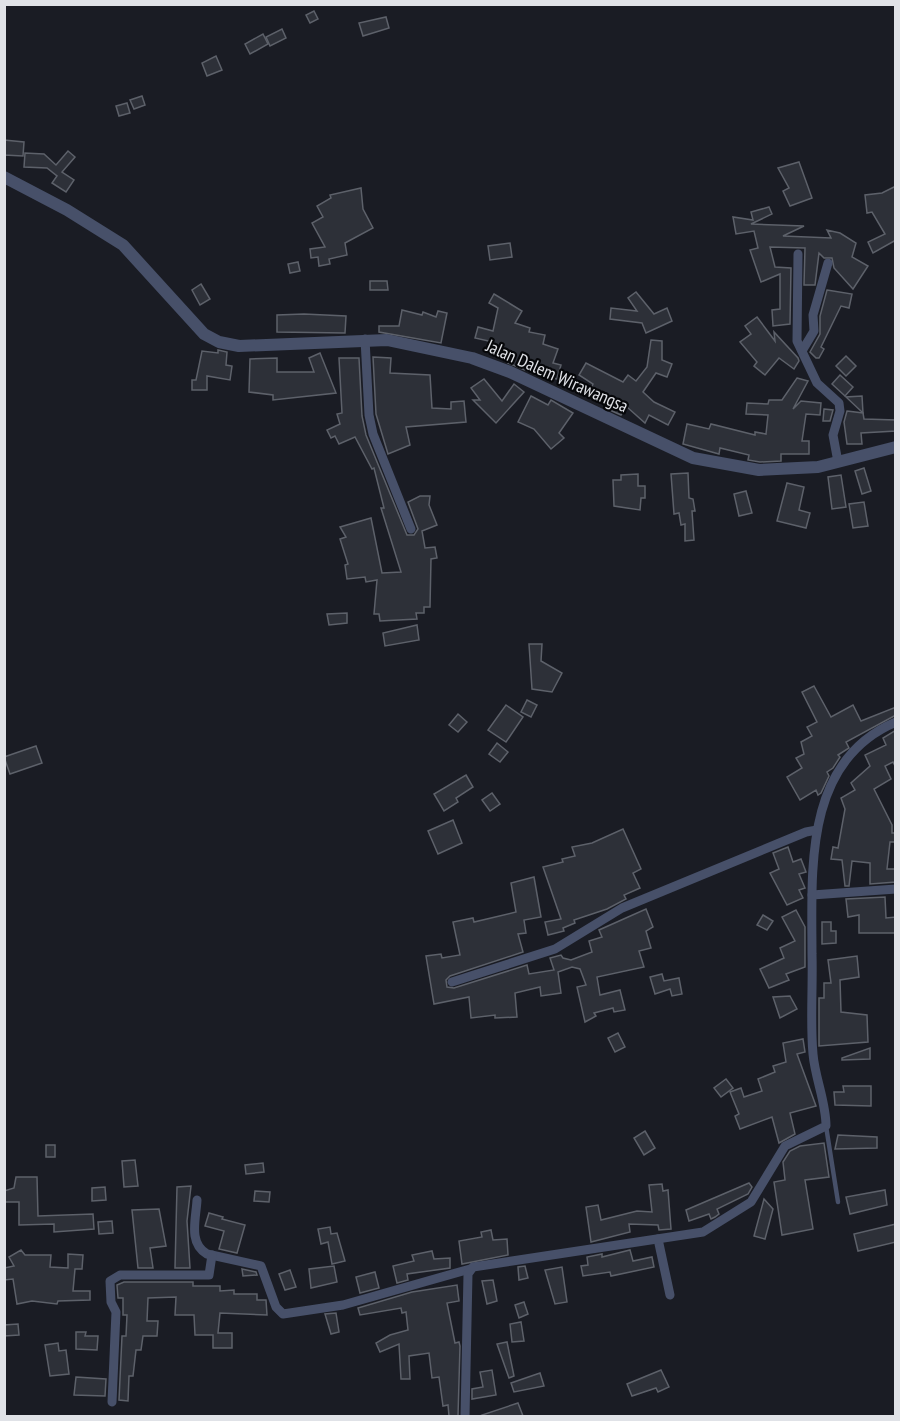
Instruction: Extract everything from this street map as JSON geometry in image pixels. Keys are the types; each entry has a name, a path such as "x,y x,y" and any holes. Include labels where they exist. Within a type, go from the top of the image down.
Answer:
{"street":[{"name":"Jalan Dalem Wirawangsa","path":"4,177 67,210 123,245 171,296 190,321 204,334 219,342 239,346 365,339 407,342 490,363 693,458 759,470 818,467 896,447"},
{"path":"798,254 795,322 797,341 817,383 839,403 840,411 833,435 838,462"},
{"path":"802,351 814,331 813,315 828,263"},
{"path":"365,339 373,434 411,529"},
{"path":"196,1200 195,1240 203,1252 261,1266 276,1307 283,1314 343,1305 478,1265 703,1232 744,1208 751,1202 785,1146 826,1126 813,1055 812,864 817,830 828,792 849,755 860,742 896,723"},
{"path":"452,982 555,949 621,908 806,832 817,830"},
{"path":"812,895 896,889"},
{"path":"658,1239 670,1295"},
{"path":"112,1402 116,1312 111,1302 110,1281 120,1275 209,1275 212,1255"},
{"path":"465,1416 470,1269"}],"lane":[{"path":"826,1126 838,1202"}],"building":[{"path":"314,11 318,19 310,23 306,15"},
{"path":"386,17 389,28 363,36 359,23"},
{"path":"282,29 286,38 270,46 266,37"},
{"path":"263,34 268,44 250,54 245,44"},
{"path":"216,56 222,70 207,76 202,63"},
{"path":"142,96 145,105 134,109 130,100"},
{"path":"127,103 130,113 119,116 116,106"},
{"path":"4,140 24,142 23,156 4,155"},
{"path":"68,151 75,157 62,172 74,180 66,192 52,183 57,176 47,168 24,167 25,153 44,154 56,165"},
{"path":"799,162 812,198 790,206 783,191 789,188 778,168"},
{"path":"896,186 896,240 873,253 868,242 885,234 872,212 867,213 865,195 882,193"},
{"path":"361,188 363,209 373,228 345,243 347,255 329,259 330,264 319,266 318,257 311,258 310,249 325,247 312,223 323,217 317,206 331,198 330,195"},
{"path":"769,207 772,214 751,224 804,226 783,236 831,238 827,230 840,233 856,243 852,257 868,266 853,289 834,268 832,258 824,258 819,253 815,285 804,285 805,248 770,247 775,267 791,268 790,324 773,326 772,310 780,309 780,274 761,282 750,250 758,248 754,231 736,234 733,217 753,220 751,212"},
{"path":"510,243 512,257 490,260 488,246"},
{"path":"298,262 300,271 290,273 288,264"},
{"path":"370,281 387,281 388,290 370,290"},
{"path":"201,284 210,299 200,305 192,290"},
{"path":"827,290 852,294 849,308 841,306 821,347 824,349 819,358 816,358 810,352 820,334 820,316"},
{"path":"636,292 654,314 667,308 672,321 646,333 642,323 610,319 611,308 637,311 628,298"},
{"path":"494,294 522,311 515,323 530,328 529,332 545,335 543,344 558,349 553,363 561,365 557,379 545,376 542,374 543,371 541,374 508,363 509,360 489,353 493,342 475,338 478,327 493,331 498,308 489,303"},
{"path":"402,310 422,315 423,312 436,317 438,311 447,313 441,343 379,332 379,326 399,326"},
{"path":"277,315 346,316 345,333 277,332"},
{"path":"757,317 775,341 774,332 798,358 799,361 794,369 779,358 765,375 754,366 757,362 740,342 751,334 745,326"},
{"path":"651,340 662,341 662,360 672,364 667,377 656,373 643,392 654,402 675,412 668,425 649,415 645,423 627,407 621,415 612,411 605,406 609,401 590,391 593,384 579,375 586,363 623,382 628,375 636,381 647,367"},
{"path":"218,350 227,352 226,365 232,366 230,380 207,376 207,390 192,390 192,380 196,380 202,351 218,353"},
{"path":"320,353 336,393 273,400 273,395 249,392 250,359 277,358 277,372 314,372 309,358"},
{"path":"846,356 856,366 846,376 836,366"},
{"path":"373,357 391,358 390,373 430,375 432,408 451,409 451,402 464,401 466,422 406,427 410,445 388,454 376,414"},
{"path":"339,358 359,358 362,416 366,435 407,535 414,535 418,529 408,502 420,496 430,496 429,505 437,525 422,531 425,548 435,547 437,558 431,559 430,607 424,607 424,613 416,613 417,619 380,621 379,614 374,614 377,580 366,582 365,577 347,579 345,565 348,564 340,539 346,537 340,527 371,518 382,573 401,572 381,508 384,508 374,468 372,469 355,437 339,444 335,436 331,438 327,430 340,424 337,414 342,413"},
{"path":"840,375 853,387 845,396 832,384"},
{"path":"797,378 808,381 793,409 801,401 821,403 820,415 806,414 802,441 809,441 809,454 781,454 781,461 760,462 748,460 749,455 720,448 719,454 683,444 687,424 709,429 711,424 755,435 755,432 766,434 768,415 746,414 747,403 768,404 769,400 782,400"},
{"path":"484,379 502,401 514,384 524,392 496,423 473,400 480,400 471,388"},
{"path":"531,396 548,405 551,400 573,413 559,433 564,438 551,449 534,429 518,422"},
{"path":"862,396 863,413 846,397"},
{"path":"824,409 833,410 830,421 823,421"},
{"path":"847,411 863,413 864,419 896,420 896,431 861,433 862,444 847,444 844,422"},
{"path":"864,468 871,491 862,494 855,471"},
{"path":"688,473 689,498 693,499 695,511 692,511 694,540 685,541 685,524 681,525 679,513 674,514 671,474"},
{"path":"638,474 638,486 645,486 645,498 641,498 640,510 614,506 613,480 621,480 621,475"},
{"path":"841,475 846,507 832,509 828,477"},
{"path":"787,483 804,487 799,510 810,513 806,528 777,521"},
{"path":"746,491 752,513 739,516 734,494"},
{"path":"864,502 868,526 853,528 849,504"},
{"path":"347,613 347,623 329,625 327,614"},
{"path":"417,625 419,640 385,646 383,633"},
{"path":"529,644 542,644 541,661 562,673 552,692 532,689"},
{"path":"814,686 831,717 853,705 861,721 896,707 896,715 846,742 849,748 838,755 840,757 833,768 827,772 829,776 821,793 818,795 816,790 800,800 787,777 802,768 796,758 804,754 801,742 812,736 807,727 817,722 802,692"},
{"path":"527,700 537,705 531,717 521,712"},
{"path":"506,705 523,717 506,742 488,730"},
{"path":"458,714 467,722 458,732 449,725"},
{"path":"896,730 896,768 893,762 885,766 891,779 874,789 892,825 892,833 896,833 896,842 890,842 887,869 896,869 896,882 870,884 870,863 852,861 849,886 845,886 842,860 831,859 833,847 838,848 845,809 841,798 855,790 851,783 870,766 865,755 886,745 883,738"},
{"path":"497,743 508,752 500,762 489,754"},
{"path":"36,746 42,763 10,774 4,757"},
{"path":"466,775 473,787 456,798 458,802 444,811 434,794"},
{"path":"492,793 500,804 490,811 482,800"},
{"path":"453,820 462,843 438,854 428,831"},
{"path":"623,829 641,869 633,873 640,888 624,895 626,899 607,909 574,920 575,923 563,928 564,931 548,935 545,922 561,919 543,867 575,856 572,847 592,843"},
{"path":"788,847 793,862 801,859 806,872 799,874 805,888 799,890 803,898 787,905 770,873 779,869 773,853"},
{"path":"534,877 541,917 524,920 526,933 518,934 523,952 450,976 446,980 447,987 454,988 527,965 529,974 554,970 550,958 561,955 571,960 592,952 589,941 602,937 599,930 646,909 653,927 646,931 651,948 639,951 644,967 597,977 600,995 620,990 625,1010 614,1012 613,1008 594,1013 596,1016 585,1022 577,987 586,985 580,969 572,967 558,972 561,993 541,996 540,987 515,993 517,1017 495,1018 495,1015 471,1018 469,997 434,1004 426,956 441,954 442,958 460,955 453,922 473,918 474,922 516,912 511,883"},
{"path":"885,897 886,918 896,917 896,933 859,933 859,915 848,917 846,899"},
{"path":"796,910 805,927 805,967 786,974 789,980 769,988 760,969 784,958 780,948 795,941 782,917"},
{"path":"763,915 773,921 767,930 757,925"},
{"path":"822,922 831,922 831,931 836,931 836,943 822,944"},
{"path":"857,956 859,977 840,980 841,1012 867,1015 868,1042 819,1046 819,998 824,998 824,983 831,983 828,960"},
{"path":"662,974 664,981 679,978 682,994 672,996 670,989 655,994 650,977"},
{"path":"790,996 797,1009 780,1018 773,997"},
{"path":"618,1033 625,1047 615,1052 608,1038"},
{"path":"803,1039 805,1052 797,1054 816,1106 790,1113 795,1134 779,1143 772,1117 740,1129 735,1116 739,1114 730,1092 741,1088 744,1097 762,1091 758,1079 775,1072 773,1066 786,1062 783,1043"},
{"path":"870,1048 870,1059 842,1060 842,1058"},
{"path":"726,1079 733,1088 721,1097 714,1088"},
{"path":"843,1086 871,1086 871,1106 835,1105 834,1092 844,1092"},
{"path":"645,1131 655,1148 644,1155 634,1138"},
{"path":"838,1135 877,1137 877,1148 835,1149"},
{"path":"824,1143 829,1177 805,1180 813,1229 782,1235 774,1182 785,1180 783,1162 790,1151 800,1146"},
{"path":"46,1145 55,1145 55,1157 46,1157"},
{"path":"135,1160 138,1186 124,1187 122,1161"},
{"path":"263,1163 264,1172 246,1174 245,1165"},
{"path":"16,1177 37,1177 38,1216 93,1214 94,1229 54,1232 54,1224 19,1225 19,1202 4,1202 4,1191 14,1188"},
{"path":"749,1183 752,1187 748,1194 717,1209 719,1214 715,1217 711,1219 709,1214 689,1221 686,1210"},
{"path":"662,1184 663,1191 668,1190 671,1229 659,1230 658,1225 629,1224 630,1232 591,1242 586,1207 598,1205 601,1220 637,1211 652,1212 649,1185"},
{"path":"191,1186 187,1221 190,1268 175,1268 177,1187"},
{"path":"105,1187 106,1200 92,1201 92,1188"},
{"path":"885,1190 887,1205 850,1214 846,1197"},
{"path":"255,1191 270,1192 269,1202 254,1201"},
{"path":"764,1199 773,1209 765,1239 754,1236"},
{"path":"159,1209 166,1246 150,1248 153,1268 138,1268 132,1210"},
{"path":"209,1213 245,1225 237,1253 219,1249 224,1231 205,1226"},
{"path":"112,1221 113,1233 99,1234 98,1222"},
{"path":"896,1224 896,1242 858,1251 854,1234"},
{"path":"330,1227 331,1234 337,1233 345,1261 332,1264 328,1242 321,1244 318,1229"},
{"path":"491,1230 493,1240 507,1239 508,1255 462,1264 459,1241 482,1237 481,1232"},
{"path":"21,1250 25,1255 51,1255 50,1267 68,1268 68,1254 83,1255 82,1269 75,1269 73,1291 90,1291 90,1300 58,1301 57,1304 32,1301 17,1304 13,1279 4,1280 4,1268 14,1266 9,1257"},
{"path":"630,1250 633,1261 652,1257 654,1267 611,1276 610,1272 583,1276 581,1266 588,1265 587,1257 602,1254 602,1257"},
{"path":"432,1251 434,1259 450,1258 450,1268 407,1274 408,1280 397,1283 393,1266 414,1261 412,1255"},
{"path":"334,1266 337,1282 311,1288 309,1269"},
{"path":"525,1266 528,1278 519,1280 518,1267"},
{"path":"562,1267 567,1302 555,1304 545,1270"},
{"path":"242,1269 256,1272 257,1275 243,1276"},
{"path":"290,1270 296,1287 285,1290 279,1274"},
{"path":"375,1272 379,1288 360,1293 356,1277"},
{"path":"493,1280 497,1301 487,1304 482,1281"},
{"path":"124,1282 193,1282 193,1286 220,1286 220,1291 234,1290 234,1294 257,1294 257,1300 266,1300 267,1315 220,1313 218,1333 232,1333 232,1348 213,1348 213,1335 195,1335 194,1315 175,1315 176,1297 148,1298 147,1321 158,1321 157,1336 143,1336 141,1350 136,1350 133,1376 129,1376 128,1401 119,1400 122,1336 126,1336 127,1315 123,1315 123,1298 118,1298 117,1285"},
{"path":"457,1285 459,1301 447,1303 455,1343 459,1342 460,1346 458,1416 449,1416 448,1405 443,1406 439,1377 432,1378 429,1353 409,1356 410,1379 401,1379 399,1344 380,1352 376,1343 390,1335 408,1330 406,1312 402,1313 401,1308 360,1315 358,1308 412,1292"},
{"path":"524,1302 528,1314 519,1318 515,1305"},
{"path":"336,1313 339,1332 331,1334 325,1314"},
{"path":"521,1322 524,1341 512,1342 510,1324"},
{"path":"18,1324 19,1335 4,1336 4,1325"},
{"path":"76,1332 86,1332 85,1336 98,1336 97,1350 76,1349"},
{"path":"507,1342 514,1376 509,1378 497,1344"},
{"path":"58,1343 59,1351 66,1350 69,1374 50,1376 45,1345"},
{"path":"492,1370 496,1395 472,1399 472,1389 483,1387 480,1372"},
{"path":"661,1370 669,1387 658,1392 656,1388 632,1396 627,1384"},
{"path":"540,1373 544,1386 514,1392 511,1383"},
{"path":"76,1377 106,1379 105,1396 74,1395"},
{"path":"518,1403 523,1416 482,1415"}]}
